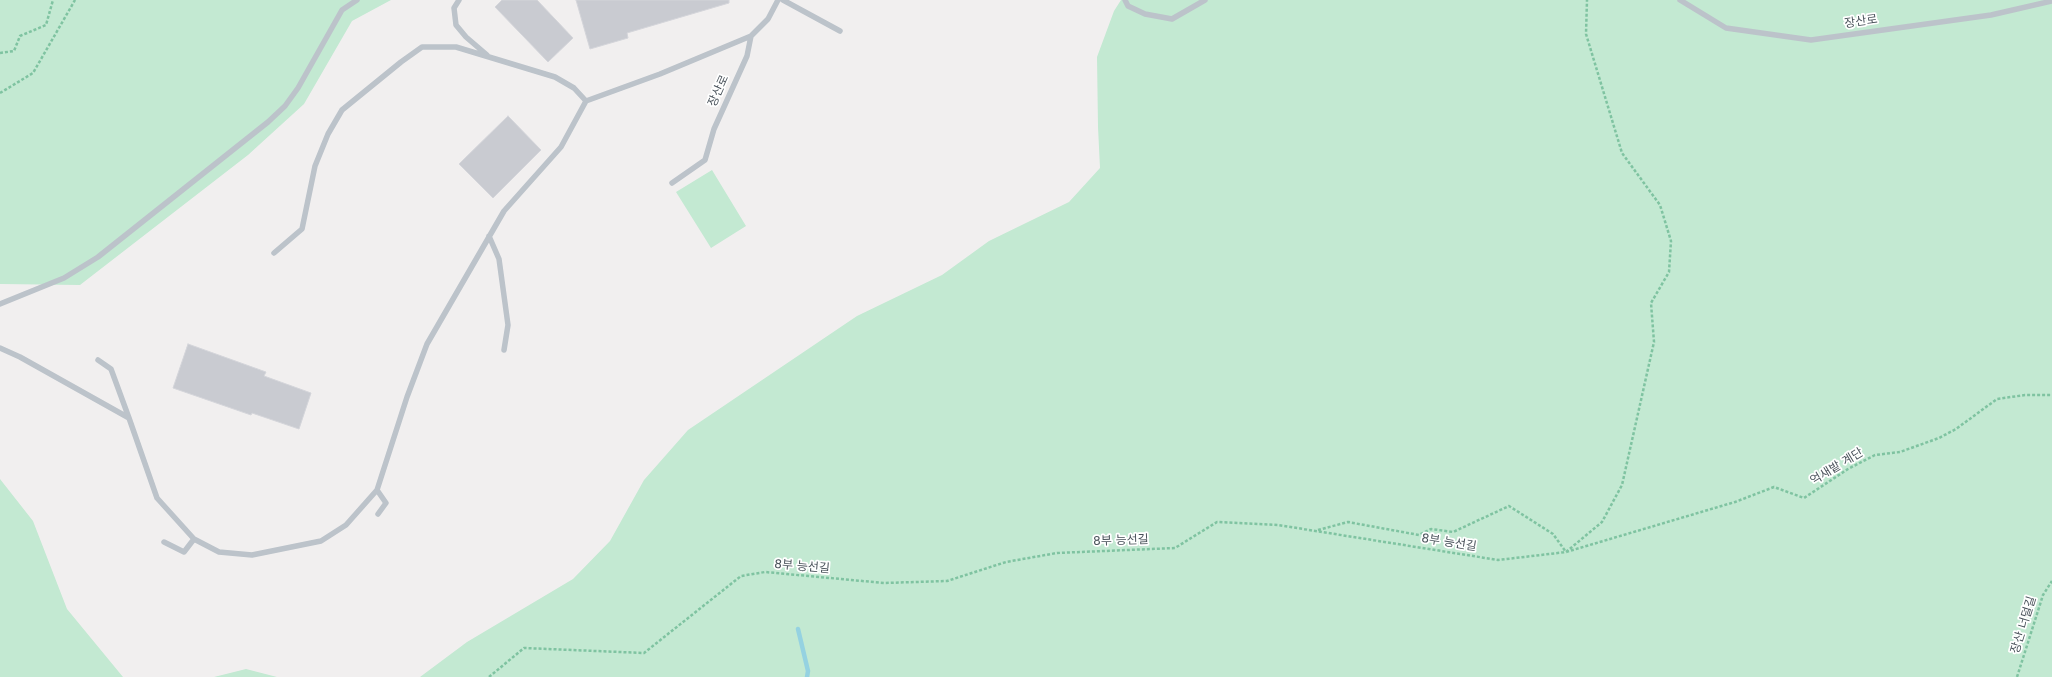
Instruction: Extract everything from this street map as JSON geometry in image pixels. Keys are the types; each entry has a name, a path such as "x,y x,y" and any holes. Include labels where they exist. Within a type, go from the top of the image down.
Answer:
{"lane":[{"path":"0,304 64,278 98,257 268,122 285,106 298,88 342,10 356,0"},
{"path":"459,0 454,8 456,25 466,37 489,57"},
{"path":"98,360 111,369 157,498 194,539 219,552 252,555 321,541 346,525 377,490 407,397 427,344 504,211 561,147 586,101 660,74 751,36 768,19 778,0"},
{"path":"783,0 840,31"},
{"path":"1125,0 1128,6 1145,14 1172,19 1205,0"},
{"name":"장산로","path":"1680,0 1726,28 1811,40 1991,15 2052,1"},
{"name":"장산로","path":"672,183 705,160 714,129 747,56 751,36"},
{"path":"274,253 302,229 315,166 328,134 342,110 400,62 422,48 456,47 556,77 574,88 586,101"},
{"path":"489,236 499,259 508,326 504,350"},
{"path":"0,348 20,357 129,418"},
{"path":"377,490 386,503 378,514"},
{"path":"164,542 184,552 194,539"}],"path":[{"path":"0,53 14,51 20,36 46,25 53,0"},
{"path":"0,93 33,73 75,0"},
{"path":"1316,531 1348,522 1419,535 1431,529 1453,532 1508,506 1554,534 1566,552 1602,522 1622,485 1654,342 1651,303 1669,272 1671,240 1660,205 1622,153 1586,34 1587,0"},
{"name":"억새밭 계단","path":"1774,486 1804,498 1848,469 1875,455 1900,452 1939,438 1956,429 1997,400 2025,395 2052,395"},
{"name":"8부 능선길","path":"489,677 524,648 644,653 741,576 765,572 884,583 948,581 1006,562 1057,553 1175,548 1216,522 1278,525 1498,560 1566,552 1735,502 1774,486"},
{"name":"장산 너덜길","path":"2018,677 2043,595 2052,581"}],"green space":[{"path":"0,0 391,0 352,21 304,104 248,155 80,285 0,284"},
{"path":"1121,0 2052,0 2052,677 420,677 467,642 573,579 610,541 644,480 688,430 857,316 942,275 989,241 1069,202 1100,168 1097,57 1114,11"},
{"path":"712,170 746,226 711,248 676,192"},
{"path":"0,479 33,521 67,609 123,677 0,677"},
{"path":"246,669 277,677 214,677"}],"building":[{"path":"502,0 537,0 573,38 548,62 495,7"},
{"path":"576,0 729,0 729,3 627,33 628,38 590,49"},
{"path":"508,116 541,150 493,198 459,164"},
{"path":"188,344 266,372 264,376 311,393 299,429 252,413 251,415 173,388"}],"waterway":[{"path":"798,629 808,671 807,677"}]}
